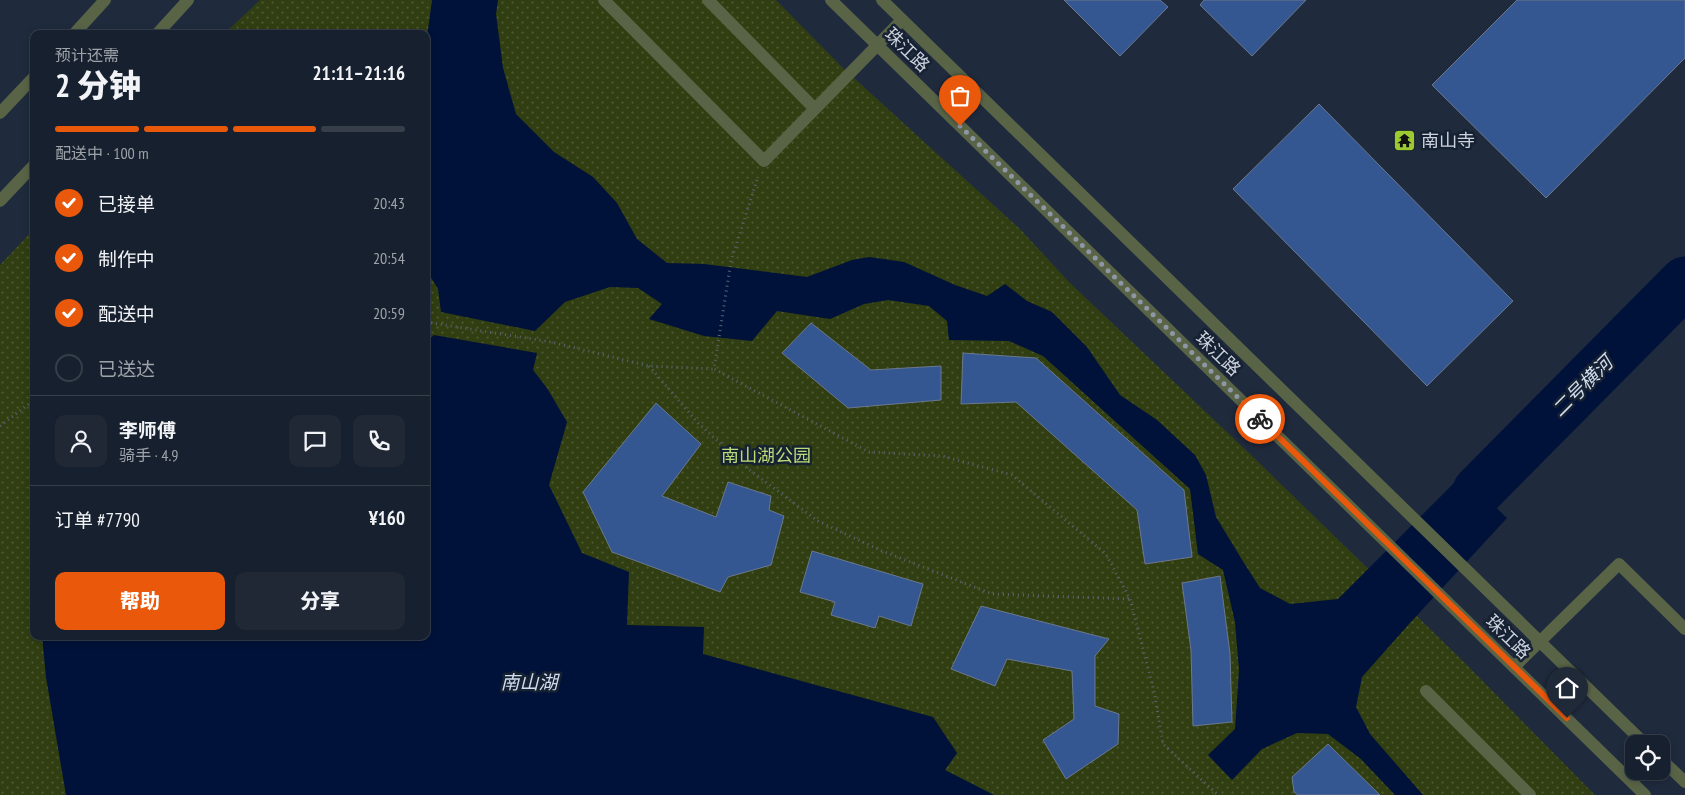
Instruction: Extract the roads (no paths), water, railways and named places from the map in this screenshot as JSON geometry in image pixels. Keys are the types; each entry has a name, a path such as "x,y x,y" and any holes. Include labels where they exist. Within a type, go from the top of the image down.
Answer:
{"street":[{"path":"78,30 105,0"},
{"path":"161,30 188,0"},
{"path":"604,0 764,161 902,20"},
{"path":"708,0 815,109"},
{"name":"珠江路","path":"831,0 1645,795"},
{"name":"珠江路","path":"882,0 1636,735"},
{"path":"0,113 30,80"},
{"path":"0,201 30,169"},
{"path":"1514,667 1618,564 1685,629"},
{"path":"1426,691 1530,795"},
{"path":"1670,768 1685,782"}],"water":[{"path":"432,0 498,0 496,14 503,68 516,114 554,152 593,177 617,203 637,239 667,263 704,264 807,277 852,260 869,257 904,262 955,285 987,296 1005,284 1027,301 1052,312 1087,347 1120,395 1157,420 1195,455 1206,475 1216,517 1244,563 1260,588 1290,604 1338,599 1462,475 1507,518 1362,677 1356,707 1370,734 1423,795 1395,795 1361,759 1328,734 1297,733 1262,749 1232,780 1208,755 1235,729 1239,670 1235,622 1223,570 1198,554 1190,489 1043,356 1009,341 949,340 947,321 929,306 888,300 864,304 830,319 777,311 752,341 704,336 649,319 662,304 638,288 610,287 565,302 535,331 441,312 438,289 430,276 430,30 428,30"},
{"name":"南山湖","path":"434,335 537,353 533,370 547,388 567,422 549,485 582,553 629,572 627,625 704,627 703,654 933,717 957,753 945,770 994,795 66,795 46,677 42,640 430,640 430,338"}],"waterway":[{"name":"二号横河","path":"1478,491 1685,282"}],"place":[{"name":"南山寺","path":"1405,141"}],"park label":[{"name":"南山湖公园","path":"766,456"}]}
